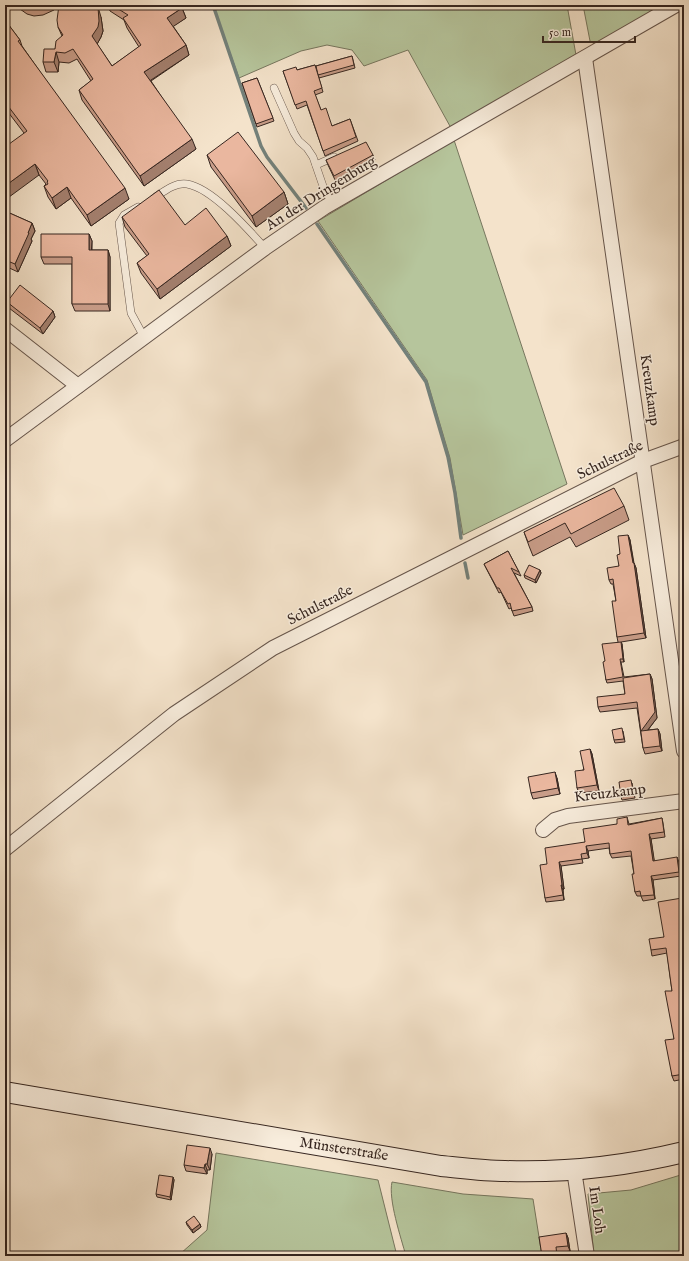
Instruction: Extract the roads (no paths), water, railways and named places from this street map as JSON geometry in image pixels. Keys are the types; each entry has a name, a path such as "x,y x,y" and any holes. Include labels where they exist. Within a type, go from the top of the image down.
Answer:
{"main road":[{"name":"Münsterstraße","path":"5,1092 441,1166 505,1171 574,1170 635,1163 684,1152"}],"street":[{"name":"An der Dringenburg","path":"5,440 265,248 332,203 676,5"},
{"name":"Kreuzkamp","path":"585,58 587,81 684,751"},
{"path":"5,329 78,386"},
{"name":"Schulstraße","path":"5,849 174,714 273,648 643,461 684,446"},
{"name":"Kreuzkamp","path":"544,830 556,820 568,816 684,801"},
{"name":"Im Loh","path":"574,1170 587,1256"}],"lane":[{"path":"274,88 299,142 307,148 314,157 324,189 332,203"},
{"path":"316,165 344,152"},
{"path":"144,337 131,313 119,223 124,215 176,185 187,184 204,190 242,222 265,248"}],"waterway":[{"path":"213,5 261,146 267,157 306,208"},
{"path":"317,224 426,382 448,457 455,493 461,538"},
{"path":"465,563 468,578"}]}
